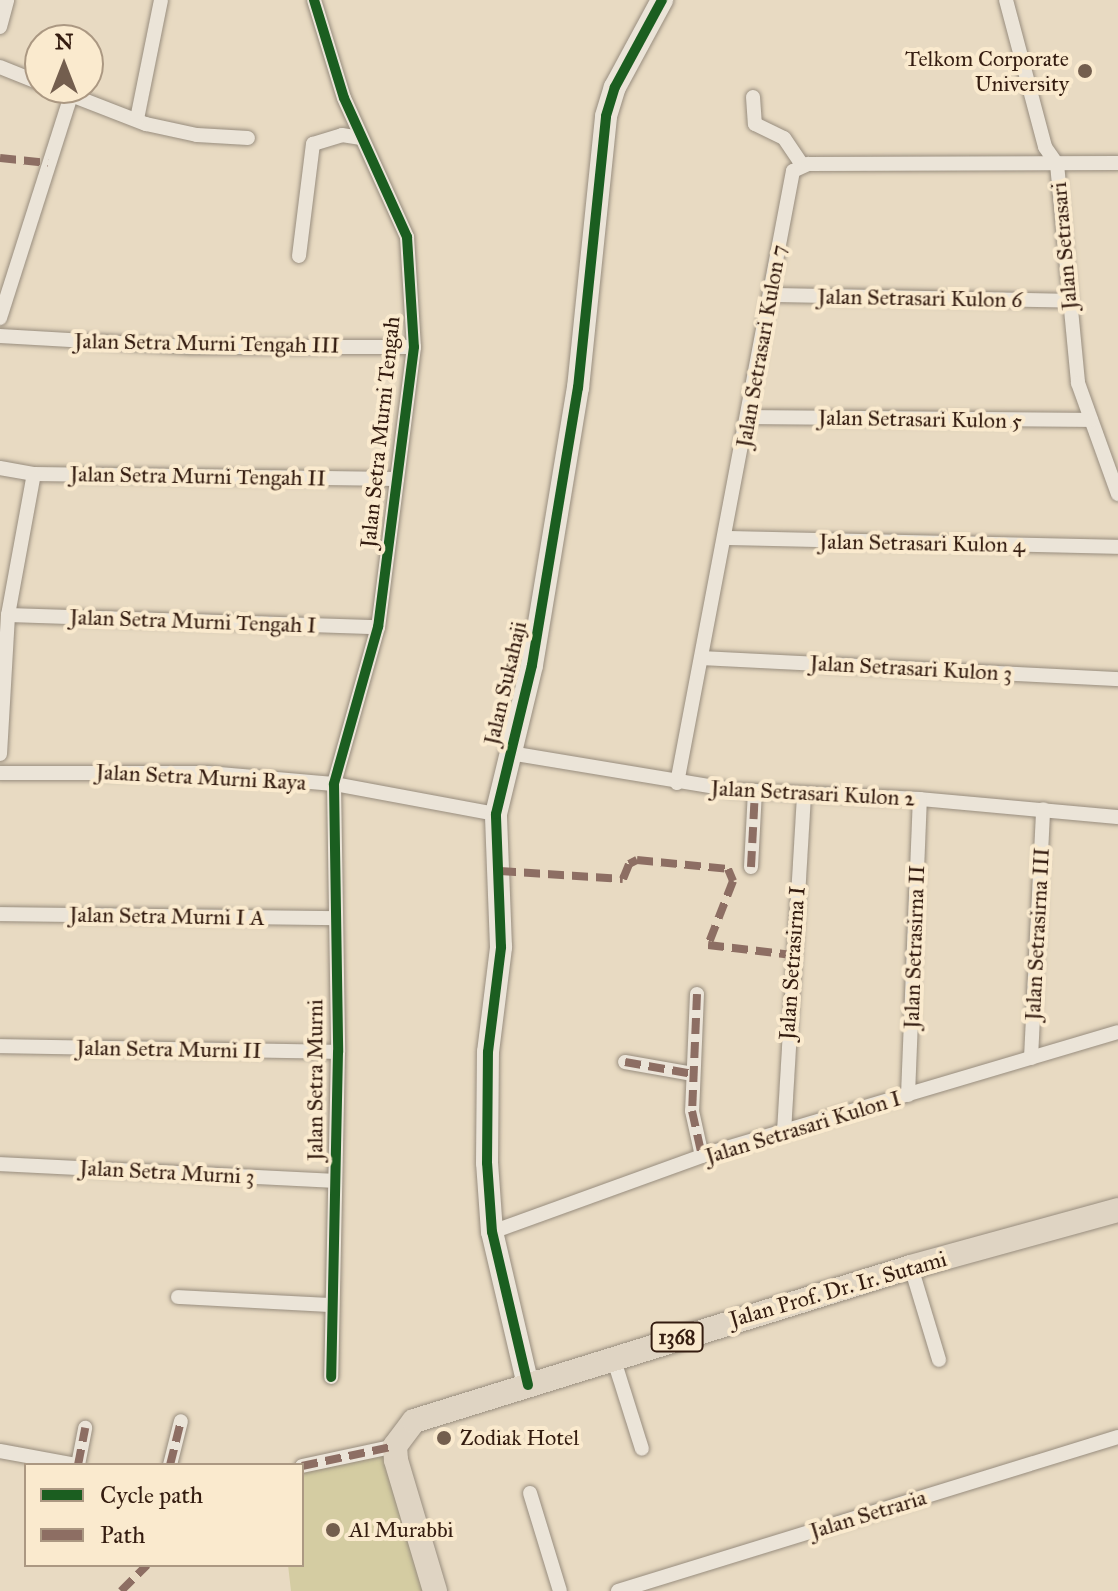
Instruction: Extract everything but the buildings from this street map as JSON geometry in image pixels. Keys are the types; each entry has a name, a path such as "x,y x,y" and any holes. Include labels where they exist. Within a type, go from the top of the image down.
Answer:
{"main road":[{"name":"Jalan Prof. Dr. Ir. Sutami","path":"395,1446 414,1421 911,1267 1118,1210"},
{"path":"395,1446 435,1591"}],"street":[{"path":"0,27 7,0"},
{"path":"137,119 161,0"},
{"name":"Jalan Setra Murni Tengah","path":"314,0 360,138 407,237 414,347 378,627 334,784"},
{"name":"Jalan Sukahaji","path":"528,1385 492,1232 485,1094 501,947 496,814 532,665 578,388 606,116 615,87 662,0"},
{"name":"Jalan Setrasari","path":"1006,0 1045,147 1057,164 1078,383 1118,494"},
{"path":"0,67 24,77"},
{"path":"753,97 755,124 784,138 802,165 1118,163"},
{"path":"0,318 68,104"},
{"path":"96,104 197,135 248,138"},
{"path":"299,256 313,144 342,135 360,138"},
{"name":"Jalan Setrasari Kulon 7","path":"677,783 749,417 790,177 802,165"},
{"name":"Jalan Setrasari Kulon 6","path":"770,295 1069,301"},
{"name":"Jalan Setra Murni Tengah III","path":"0,336 189,347 414,347"},
{"name":"Jalan Setrasari Kulon 5","path":"749,417 1091,420"},
{"name":"Jalan Setra Murni Tengah II","path":"0,468 34,474 397,479"},
{"path":"0,754 8,615 34,474"},
{"name":"Jalan Setrasari Kulon 4","path":"725,538 1118,547"},
{"name":"Jalan Setra Murni Tengah I","path":"8,615 378,627"},
{"name":"Jalan Setrasari Kulon 3","path":"703,658 1118,679"},
{"name":"Jalan Setrasari Kulon 2","path":"510,753 677,783 804,795 920,799 1118,817"},
{"name":"Jalan Setra Murni Raya","path":"0,773 208,773 334,784 496,814"},
{"name":"Jalan Setra Murni","path":"331,1377 338,1052 334,784"},
{"path":"751,867 755,791"},
{"name":"Jalan Setrasirna I","path":"784,1132 804,795"},
{"name":"Jalan Setrasirna II","path":"908,1095 920,799"},
{"name":"Jalan Setrasirna III","path":"1031,1058 1043,809"},
{"name":"Jalan Setra Murni I A","path":"0,914 334,918"},
{"path":"697,994 692,1111 702,1156"},
{"name":"Jalan Setrasari Kulon I","path":"492,1232 702,1156 1118,1032"},
{"name":"Jalan Setra Murni II","path":"0,1046 338,1052"},
{"path":"625,1062 693,1074"},
{"name":"Jalan Setra Murni 3","path":"0,1164 335,1181"},
{"path":"911,1267 939,1360"},
{"path":"178,1297 332,1305"},
{"path":"613,1357 642,1449"},
{"path":"170,1463 181,1421"},
{"path":"77,1463 85,1428"},
{"name":"Jalan Setraria","path":"618,1591 1118,1437"},
{"path":"304,1466 395,1446"},
{"path":"0,1451 66,1463"},
{"path":"530,1493 560,1591"}],"shaded area":[{"path":"383,1448 426,1591 291,1591 288,1567 304,1567 304,1470"}],"marked path":[{"path":"0,158 48,163"},
{"path":"751,867 755,791"},
{"path":"500,871 623,879 629,864 637,860 728,869 733,881 708,945 792,955"},
{"path":"697,994 692,1111 702,1156"},
{"path":"625,1062 693,1074"},
{"path":"170,1463 181,1421"},
{"path":"78,1463 85,1428"},
{"path":"304,1466 395,1446"},
{"path":"121,1591 145,1567"}],"cycle path":[{"path":"314,0 344,98 407,237 414,347 378,627 334,784 338,1052 331,1377"},
{"path":"528,1385 492,1232 487,1163 488,1052 501,947 496,814 532,665 578,388 606,116 615,87 662,0"}],"place":[{"name":"Telkom Corporate University","path":"1085,71"},
{"name":"Zodiak Hotel","path":"444,1438"},
{"name":"Al Murabbi","path":"333,1530"}]}
